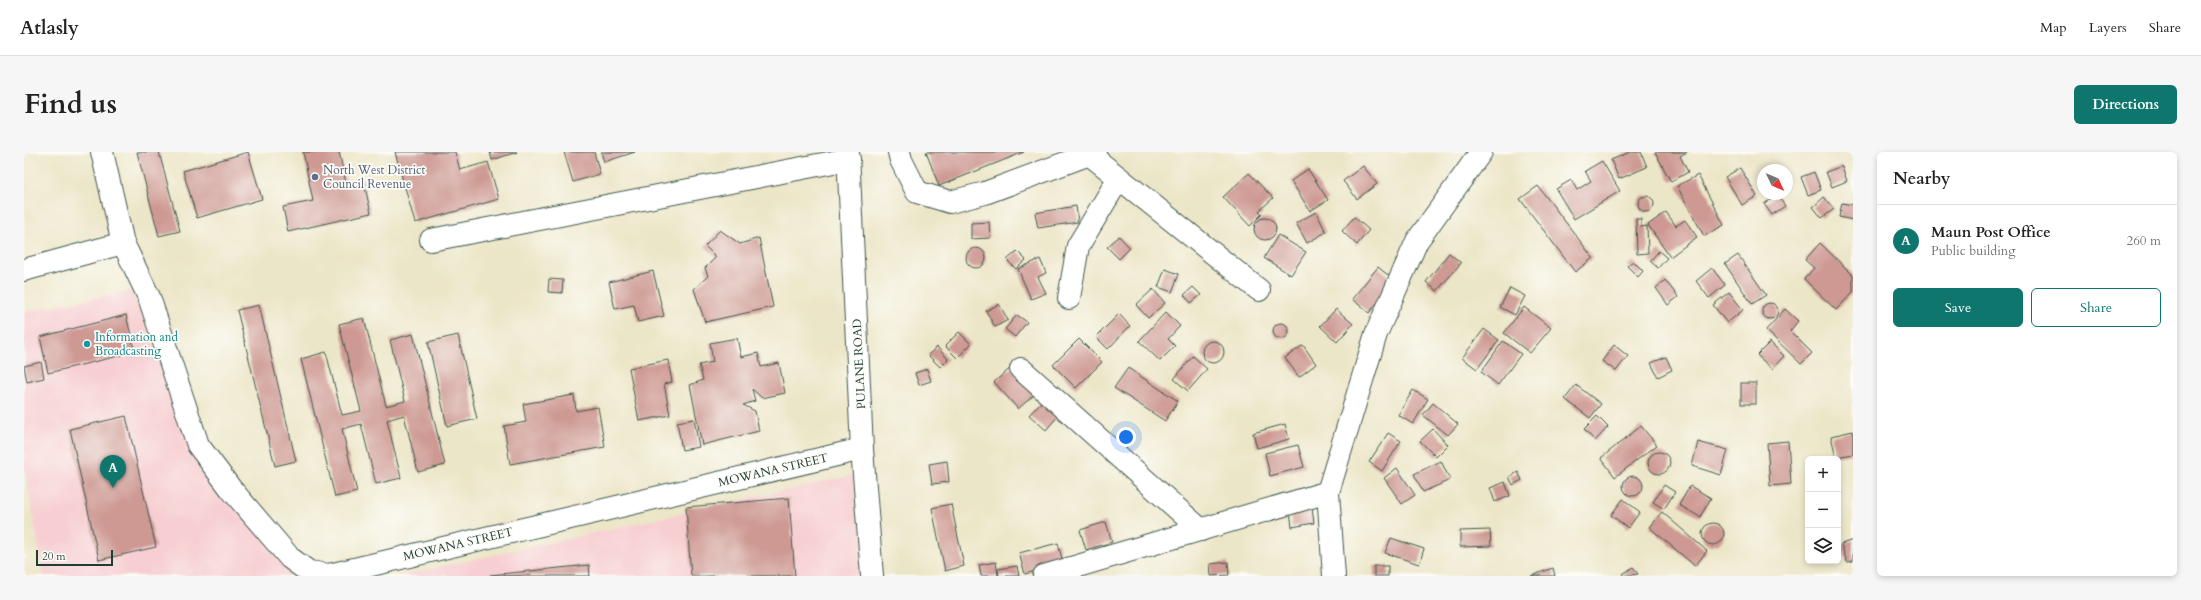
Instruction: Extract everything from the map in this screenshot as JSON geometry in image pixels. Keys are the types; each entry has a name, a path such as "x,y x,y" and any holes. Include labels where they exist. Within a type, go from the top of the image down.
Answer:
{"street":[{"name":"MOWANA STREET","path":"102,152 123,243 149,297 198,445 231,489 275,542 290,558 308,572 329,575 862,449"},
{"path":"900,152 901,160 917,192 950,202 985,193 1092,153 1119,178 1259,290"},
{"path":"1334,576 1328,492 1379,326 1417,241 1481,152"},
{"path":"431,240 849,156"},
{"name":"PULANE ROAD","path":"849,156 862,449 872,576"},
{"path":"1069,298 1078,246 1119,178"},
{"path":"24,270 123,243"},
{"path":"1021,369 1201,530"},
{"path":"1044,576 1328,492"}],"shaded area":[{"path":"133,290 199,468 301,576 44,576 24,466 24,312"},
{"path":"869,472 880,576 399,576"}],"building":[{"path":"137,152 159,152 180,231 159,236"},
{"path":"248,152 262,199 197,218 183,171"},
{"path":"303,152 339,152 346,183 363,179 371,213 288,232 283,207 313,201"},
{"path":"395,152 455,152 460,170 488,162 499,199 415,223"},
{"path":"490,152 517,152 492,160"},
{"path":"564,152 594,152 600,174 573,182"},
{"path":"601,152 635,152 604,162"},
{"path":"926,152 1024,152 939,186"},
{"path":"1630,152 1641,152 1647,167 1619,179 1611,160"},
{"path":"1655,152 1687,152 1680,156 1688,172 1671,182"},
{"path":"1602,161 1620,191 1574,219 1556,189 1571,180 1577,190 1591,181 1585,171"},
{"path":"1363,166 1377,184 1357,199 1343,181"},
{"path":"1842,166 1847,181 1832,187 1826,172"},
{"path":"1740,168 1757,196 1742,205 1725,177"},
{"path":"1308,169 1328,200 1310,211 1291,181"},
{"path":"1814,172 1821,190 1808,195 1801,177"},
{"path":"1249,173 1273,198 1259,211 1262,214 1250,226 1223,197"},
{"path":"1698,175 1724,225 1704,236 1677,186"},
{"path":"1538,186 1593,258 1575,272 1520,199"},
{"path":"1646,196 1652,198 1654,204 1652,210 1646,212 1640,210 1638,204 1640,198"},
{"path":"1824,197 1834,209 1822,218 1813,207"},
{"path":"1770,200 1781,200 1785,206 1772,215 1764,204"},
{"path":"1842,203 1853,205 1853,220 1839,217"},
{"path":"1076,206 1078,222 1038,228 1035,213"},
{"path":"1316,212 1326,232 1307,243 1296,223"},
{"path":"1666,212 1676,226 1685,220 1697,237 1670,257 1648,225"},
{"path":"1354,217 1369,230 1357,245 1342,231"},
{"path":"1265,218 1269,219 1275,225 1275,233 1269,239 1265,240 1261,239 1255,233 1254,229 1255,225 1261,219"},
{"path":"1636,219 1641,219 1641,227 1647,226 1648,253 1637,254"},
{"path":"989,222 990,238 971,239 971,223"},
{"path":"720,230 740,244 759,238 773,307 705,322 694,289 708,276 705,268 716,257 705,246"},
{"path":"1278,235 1306,252 1291,275 1264,258"},
{"path":"1119,236 1130,248 1119,259 1107,247"},
{"path":"1820,243 1853,275 1853,292 1836,310 1804,279 1814,268 1805,260"},
{"path":"976,248 983,251 986,258 983,265 976,268 969,265 966,258 969,251"},
{"path":"1017,251 1026,260 1016,269 1007,260"},
{"path":"1659,251 1667,258 1658,268 1650,261"},
{"path":"1449,253 1461,263 1437,291 1426,282"},
{"path":"1738,255 1766,295 1752,304 1725,264"},
{"path":"1040,259 1046,273 1038,277 1046,293 1031,299 1018,269"},
{"path":"1633,261 1643,271 1638,277 1627,266"},
{"path":"1378,267 1395,281 1369,313 1352,299"},
{"path":"1712,268 1725,285 1709,298 1696,281"},
{"path":"1165,269 1179,274 1172,292 1158,287"},
{"path":"653,271 664,316 638,322 634,305 615,309 609,282"},
{"path":"549,279 563,280 562,293 548,292"},
{"path":"1665,280 1678,297 1668,305 1656,288"},
{"path":"1193,287 1201,295 1191,303 1184,295"},
{"path":"1510,288 1525,296 1515,315 1500,307"},
{"path":"1153,289 1165,303 1148,318 1136,305"},
{"path":"1729,292 1743,310 1727,323 1713,305"},
{"path":"1770,303 1776,305 1778,311 1776,317 1770,319 1764,317 1762,311 1764,305"},
{"path":"999,304 1008,320 995,327 986,311"},
{"path":"259,305 296,461 275,466 237,310"},
{"path":"1524,307 1551,328 1530,353 1504,333"},
{"path":"1336,309 1353,324 1337,342 1320,326"},
{"path":"1785,309 1798,321 1790,331 1812,353 1801,364 1766,330"},
{"path":"1166,312 1180,326 1168,339 1175,346 1160,361 1139,341"},
{"path":"1119,314 1130,326 1108,349 1096,337"},
{"name":"Information and Broadcasting","path":"126,315 135,352 48,373 40,337"},
{"path":"1017,315 1027,322 1015,337 1005,329"},
{"path":"364,318 386,406 405,401 390,340 413,334 445,465 418,472 404,415 387,420 401,478 376,484 361,424 342,429 357,492 335,497 301,359 326,352 342,415 361,411 339,324"},
{"path":"1281,323 1288,328 1289,331 1284,338 1281,339 1274,334 1273,331 1278,324"},
{"path":"1484,329 1499,340 1477,369 1462,358"},
{"path":"959,332 971,344 957,358 945,346"},
{"path":"458,335 477,419 447,426 428,342"},
{"path":"737,338 741,357 758,353 761,367 779,363 785,393 762,398 752,389 755,401 743,405 755,411 759,431 702,445 690,385 703,380 699,365 713,362 710,343"},
{"path":"1079,339 1102,362 1076,388 1053,365"},
{"path":"1213,341 1221,344 1224,352 1221,360 1213,363 1205,360 1202,352 1205,344"},
{"path":"1503,341 1521,354 1498,385 1481,372"},
{"path":"1770,342 1784,356 1772,369 1757,355"},
{"path":"1303,345 1316,364 1299,377 1285,358"},
{"path":"1614,345 1628,356 1616,371 1602,361"},
{"path":"937,347 948,359 940,367 928,355"},
{"path":"1193,356 1207,369 1188,391 1174,379"},
{"path":"1666,357 1672,370 1658,377 1651,363"},
{"path":"668,360 672,382 664,384 670,415 639,421 629,368"},
{"path":"41,362 44,378 27,382 24,366"},
{"path":"1012,367 1035,394 1018,409 994,382"},
{"path":"1128,368 1178,401 1165,421 1114,388"},
{"path":"927,369 931,381 919,385 915,373"},
{"path":"1741,383 1756,383 1756,404 1741,404"},
{"path":"1576,385 1601,404 1590,418 1565,399"},
{"path":"1413,390 1428,399 1413,424 1398,415"},
{"path":"574,395 576,411 598,407 605,447 510,464 504,426 526,422 523,404"},
{"path":"1042,401 1058,416 1046,430 1029,415"},
{"path":"1433,403 1458,424 1448,435 1423,415"},
{"path":"126,416 156,547 99,560 70,429"},
{"path":"1597,416 1608,427 1595,441 1584,429"},
{"path":"694,419 699,447 682,450 677,422"},
{"path":"1285,424 1289,439 1257,448 1253,433"},
{"path":"1641,426 1657,445 1615,477 1601,458"},
{"path":"1433,429 1448,445 1436,457 1420,441"},
{"path":"1853,431 1853,454 1836,456 1831,436"},
{"path":"1388,433 1401,441 1382,471 1369,462"},
{"path":"1788,441 1791,484 1770,486 1767,443"},
{"path":"1698,442 1728,450 1721,475 1692,466"},
{"path":"1298,445 1304,467 1270,476 1265,453"},
{"path":"1659,452 1667,455 1670,463 1667,471 1659,474 1651,471 1648,463 1651,455"},
{"path":"947,461 949,482 932,484 929,464"},
{"path":"1441,461 1450,480 1423,492 1414,474"},
{"path":"1397,468 1415,495 1402,504 1384,478"},
{"path":"1518,472 1522,480 1513,485 1509,477"},
{"path":"1633,476 1640,479 1643,486 1640,493 1633,496 1626,493 1623,486 1626,479"},
{"path":"1505,482 1510,496 1495,502 1490,488"},
{"path":"1664,485 1675,492 1664,509 1653,502"},
{"path":"1690,486 1711,498 1700,517 1679,505"},
{"path":"789,498 795,576 691,576 686,507"},
{"path":"1623,499 1640,512 1628,528 1611,515"},
{"path":"951,504 964,566 945,571 932,508"},
{"path":"1312,508 1314,523 1292,527 1290,511"},
{"path":"1662,512 1707,551 1695,566 1649,527"},
{"path":"1106,522 1112,542 1086,550 1080,530"},
{"path":"1709,523 1717,523 1724,530 1724,538 1717,545 1709,545 1702,538 1702,530"},
{"path":"1490,530 1491,546 1460,547 1460,531"},
{"path":"1391,538 1424,549 1419,564 1385,553"},
{"path":"1853,540 1853,561 1847,562 1841,544"},
{"path":"1058,543 1063,563 1025,574 1019,553"},
{"path":"996,562 998,576 981,576 979,565"},
{"path":"1228,562 1229,575 1211,576 1210,564"},
{"path":"589,565 590,576 490,576 490,575"},
{"path":"1017,566 1019,576 999,576 998,569"},
{"path":"1374,566 1388,566 1388,576 1374,576"},
{"path":"1633,567 1638,574 1624,576 1623,574"},
{"path":"1553,568 1555,576 1531,576"}],"place":[{"name":"North West District Council Revenue","path":"315,177"},
{"name":"Information and Broadcasting","path":"87,344"},
{"name":"Maun Post Office","path":"113,488"}]}
